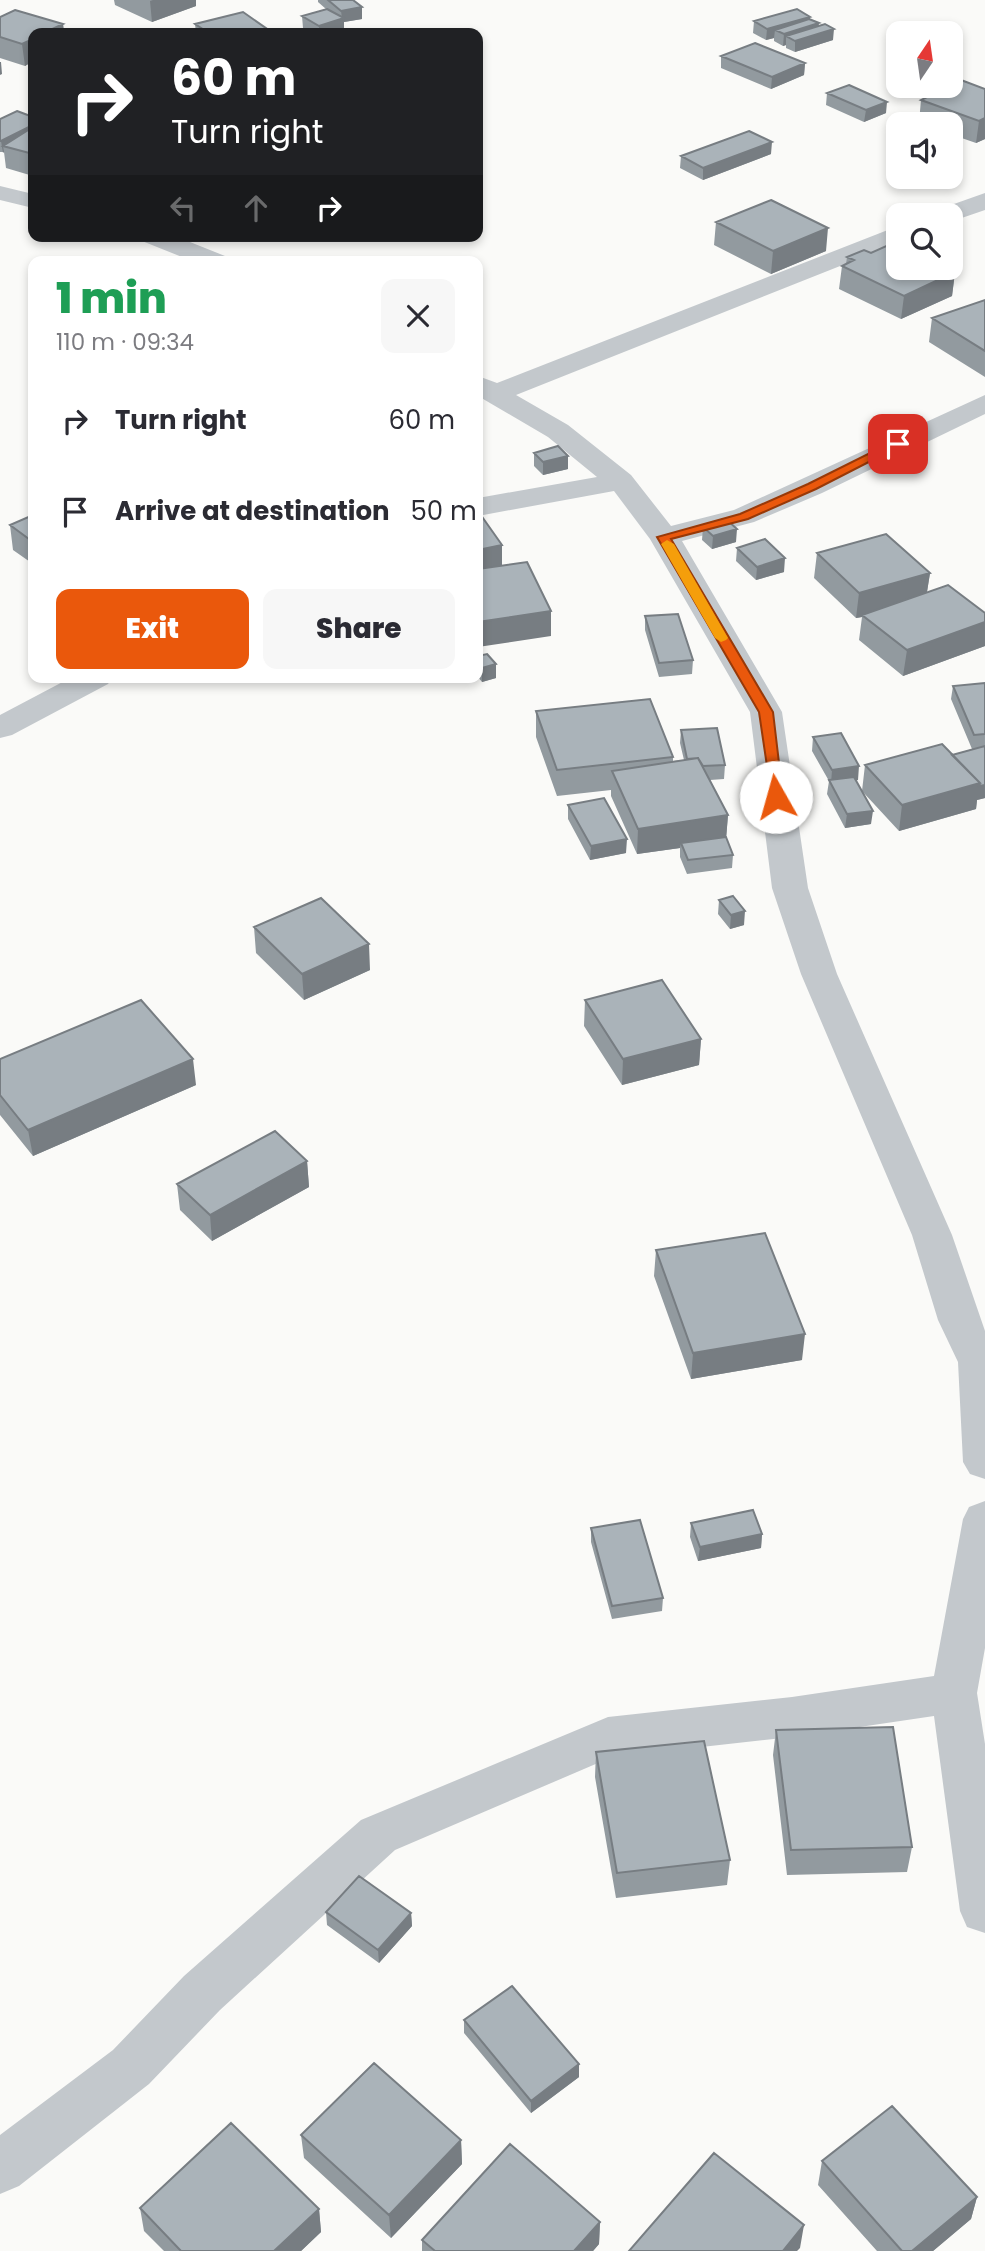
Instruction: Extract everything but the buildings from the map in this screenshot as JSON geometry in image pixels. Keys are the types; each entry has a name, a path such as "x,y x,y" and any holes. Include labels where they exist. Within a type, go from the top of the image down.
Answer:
{"street":[{"path":"0,193 28,200"},
{"path":"963,209 985,201"},
{"path":"486,389 886,239"},
{"path":"167,242 203,256"},
{"path":"486,389 558,431 621,481 664,537 766,712 790,888 819,974 932,1235 959,1320 979,1362 985,1462"},
{"path":"664,537 744,516 812,487 985,403"},
{"path":"483,506 621,481"},
{"path":"0,728 86,683"},
{"path":"985,1518 954,1693 985,1911"},
{"path":"0,2168 131,2067 202,1993 378,1836 608,1737 792,1717 954,1693"}],"slow traffic":[{"path":"667,544 721,638"}],"route":[{"path":"776,797 766,712 664,537 744,516 812,487 898,444"}]}
